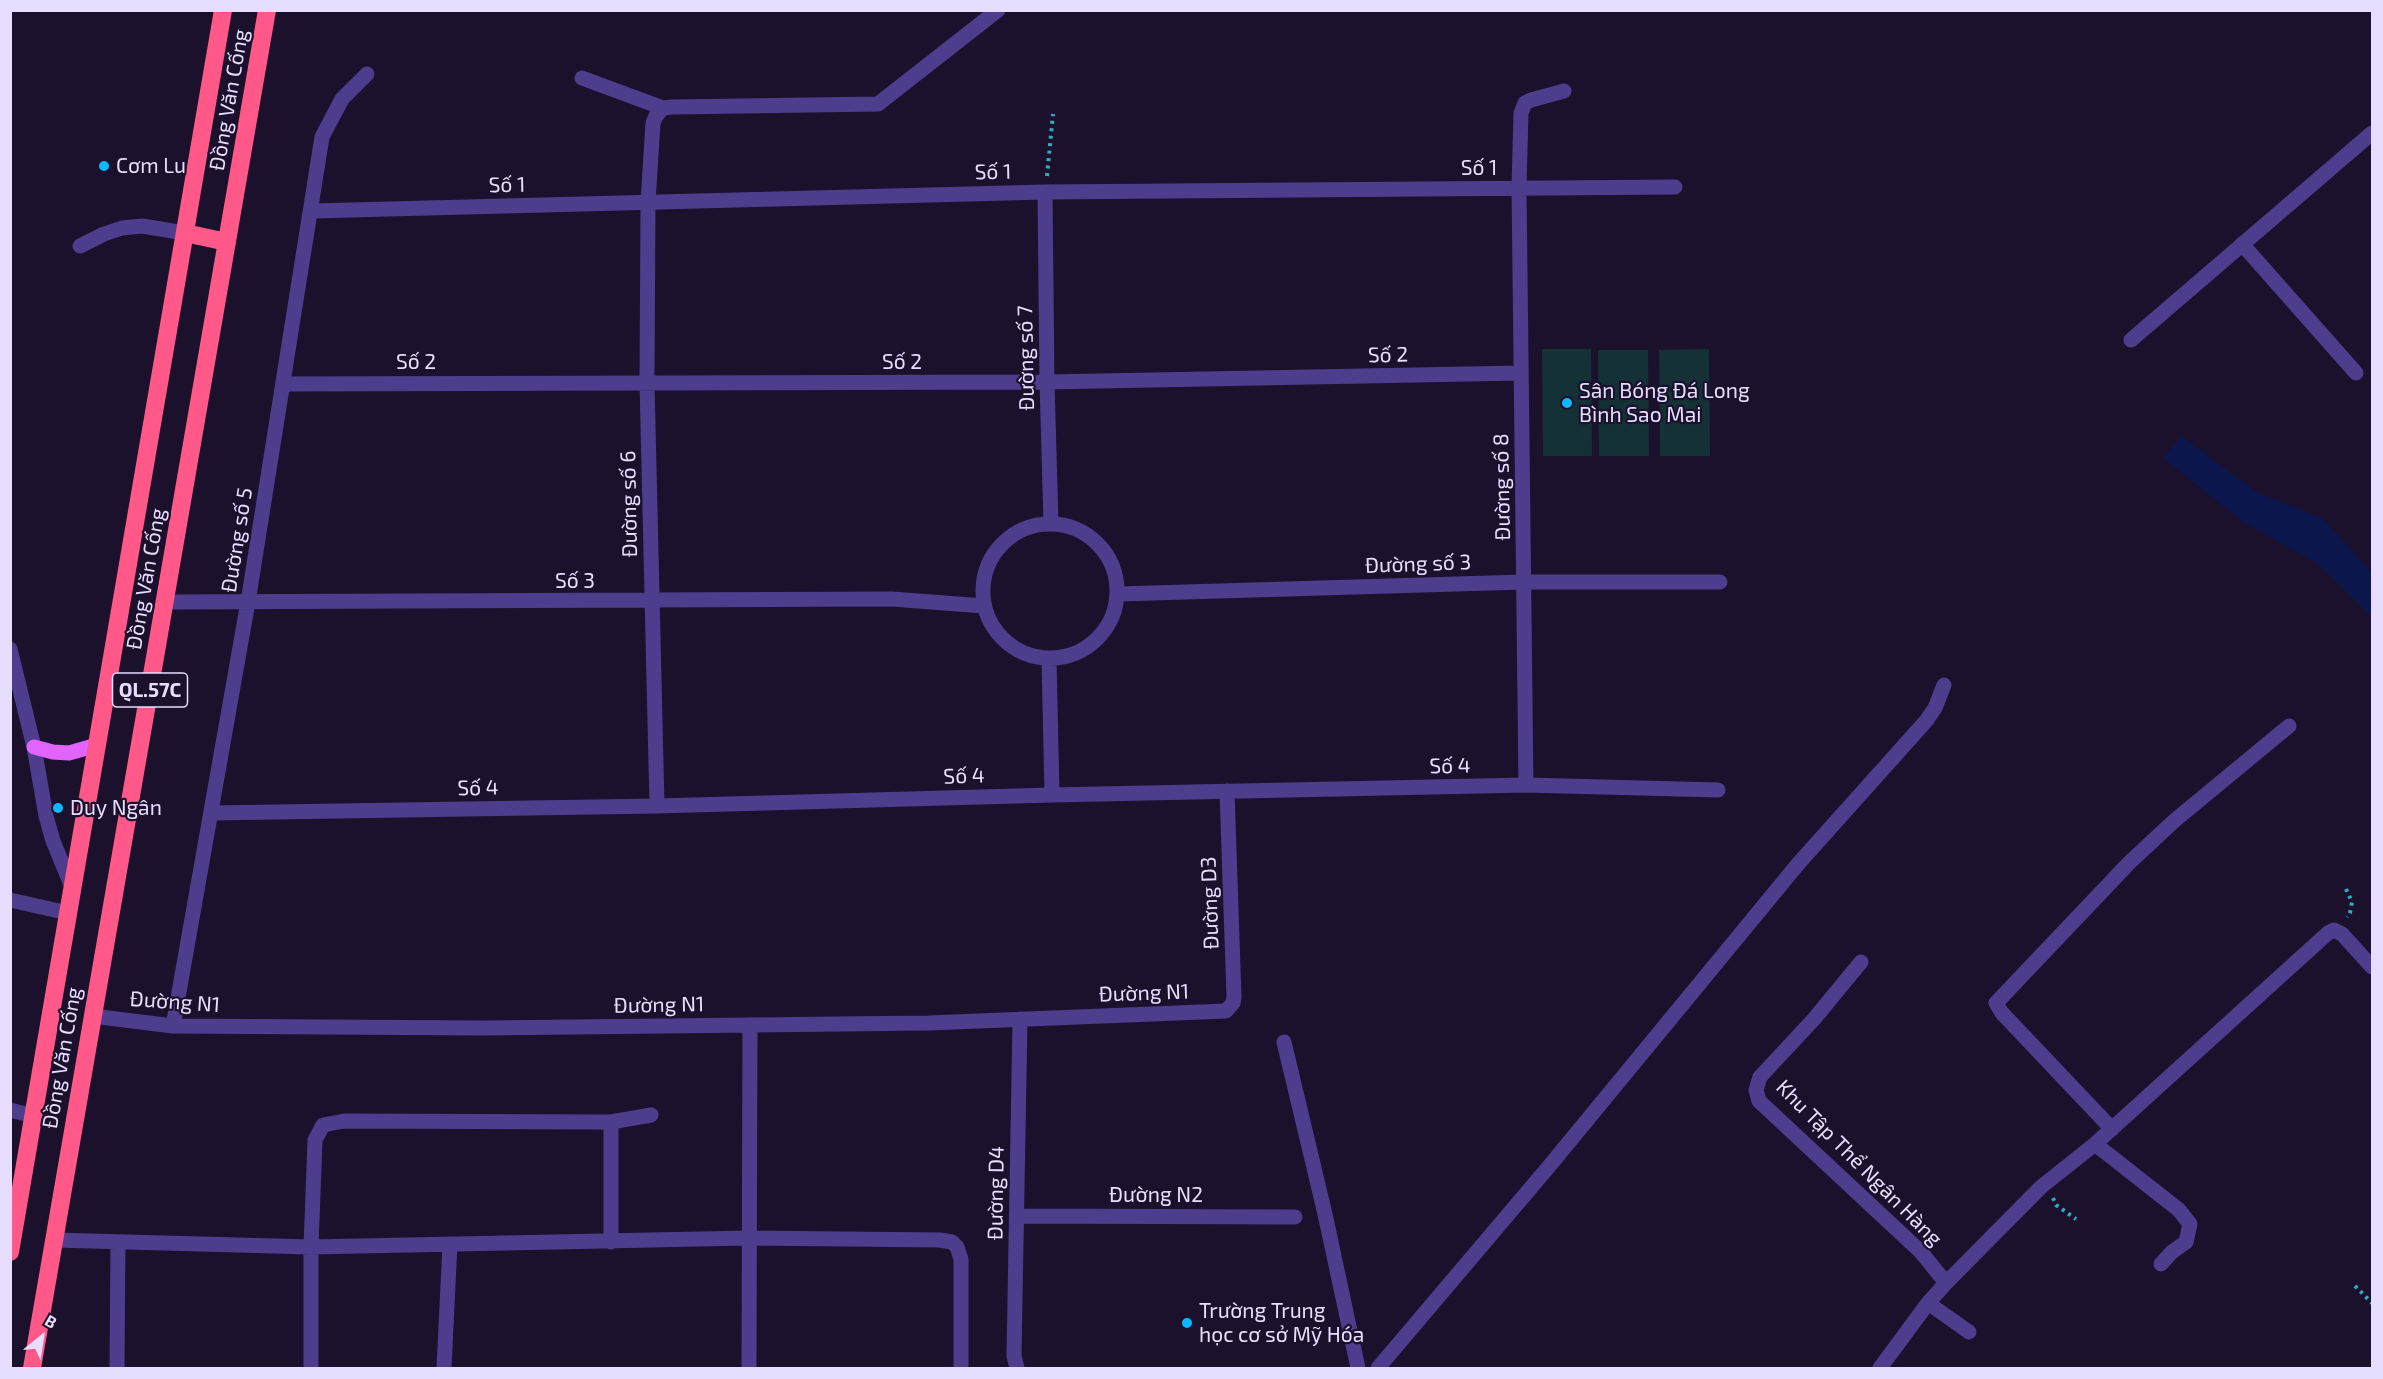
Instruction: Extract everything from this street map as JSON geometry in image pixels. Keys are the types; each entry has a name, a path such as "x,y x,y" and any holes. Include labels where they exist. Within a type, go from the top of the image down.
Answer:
{"highway":[{"name":"Đồng Văn Cống","path":"10,1252 223,10"},
{"name":"Đồng Văn Cống","path":"32,1368 267,10"},
{"path":"185,233 227,242"}],"main road":[{"path":"34,747 69,753 97,745"}],"street":[{"path":"582,78 663,108 878,104 998,10"},
{"name":"Đường số 5","path":"173,1026 248,602 322,137 342,99 367,74"},
{"name":"Đường số 8","path":"1526,785 1519,188 1521,113 1525,104 1531,100 1564,91"},
{"name":"Đường số 6","path":"657,806 647,383 648,202 653,123 663,108"},
{"path":"2131,340 2373,133"},
{"name":"Số 1","path":"312,211 1045,192 1676,188"},
{"name":"Đường số 7","path":"1045,192 1051,524"},
{"path":"80,246 122,228 142,226 185,233"},
{"path":"2242,244 2356,373"},
{"name":"Số 2","path":"283,384 1047,382 1521,373"},
{"path":"1051,524 1072,527 1091,537 1106,553 1115,573 1118,594 1115,611 1108,627 1097,640 1083,650 1066,657 1049,658 1020,652 997,633 984,606 983,581 991,558 1006,540 1027,528 1051,524"},
{"name":"Đường số 3","path":"1118,594 1524,582 1720,582"},
{"name":"Số 3","path":"165,602 652,602 892,599 984,606"},
{"path":"10,649 34,747 46,816 53,841 72,887"},
{"path":"1049,658 1052,795"},
{"path":"1378,1368 1558,1155 1798,864 1926,721 1935,708 1944,685"},
{"path":"2112,1128 2002,1013 1996,1003 2129,863 2166,828 2289,726"},
{"name":"Số 4","path":"211,813 657,806 1526,785 1718,790"},
{"name":"Đường D3","path":"1226,1011 1233,1003 1234,997 1227,791"},
{"path":"10,900 68,913"},
{"path":"1880,1368 1928,1303 2041,1187 2095,1144 2318,940 2334,930 2342,934 2373,967"},
{"name":"Khu Tập Thể Ngân Hàng","path":"1861,962 1814,1019 1760,1077 1756,1090 1760,1101 1921,1252 1946,1284"},
{"name":"Đường N1","path":"92,1016 173,1026 494,1028 929,1023 1226,1011"},
{"name":"Đường D4","path":"1017,1368 1014,1356 1020,1019"},
{"path":"749,1368 750,1025"},
{"path":"1284,1042 1325,1214 1358,1368"},
{"path":"10,1110 34,1116"},
{"path":"312,1368 310,1247 315,1140 323,1125 344,1121 611,1122 651,1115"},
{"path":"611,1122 611,1242"},
{"path":"2095,1144 2179,1210 2190,1224 2186,1242 2161,1264"},
{"name":"Đường N2","path":"1017,1216 1295,1217"},
{"path":"54,1240 310,1247 748,1238 940,1240 952,1242 957,1247 960,1259 961,1368"},
{"path":"117,1368 118,1242"},
{"path":"444,1368 450,1244"},
{"path":"1928,1303 1969,1332"}],"path":[{"path":"1045,192 1053,114"},
{"path":"2334,930 2350,913 2352,902 2346,889"},
{"path":"2355,1286 2373,1303"}],"green space":[{"name":"Sân Bóng Đá Long Bình Sao Mai","path":"1542,349 1591,349 1592,456 1543,456"},
{"path":"1709,349 1710,456 1660,456 1659,350"},
{"path":"1598,350 1648,350 1649,456 1599,456"}],"shaded area":[{"path":"2181,436 2257,492 2323,519 2372,573 2372,617 2318,564 2242,521 2163,458"}],"place":[{"name":"Cơm Lu","path":"104,166"},
{"name":"Sân Bóng Đá Long Bình Sao Mai","path":"1567,403"},
{"name":"Duy Ngân","path":"58,808"},
{"name":"Trường Trung học cơ sở Mỹ Hóa","path":"1187,1323"}]}
